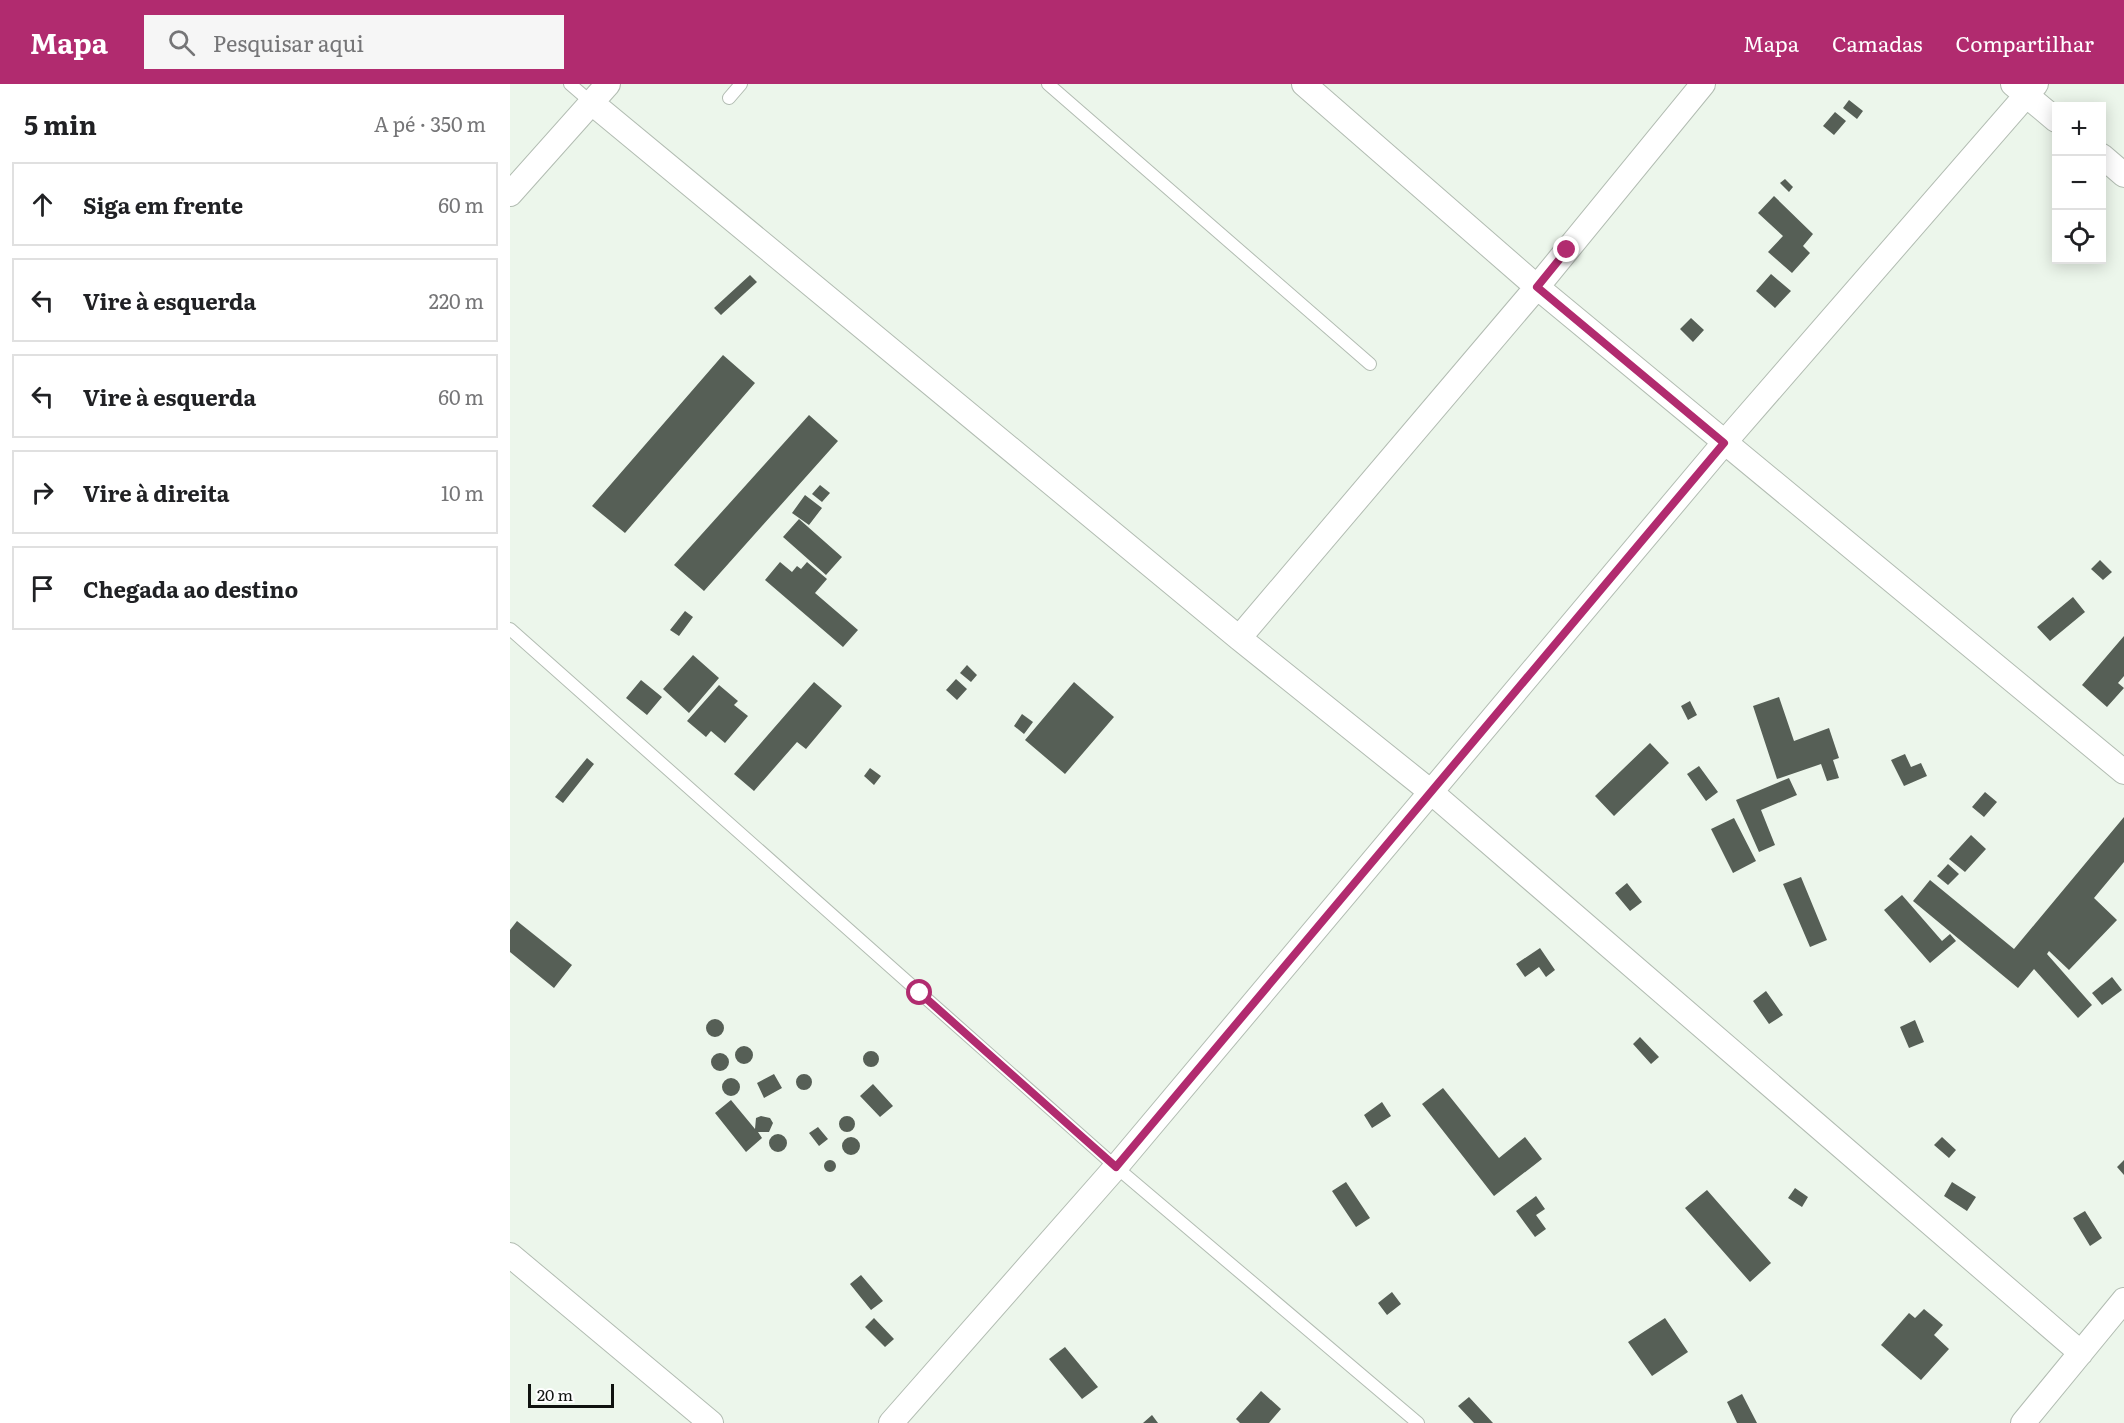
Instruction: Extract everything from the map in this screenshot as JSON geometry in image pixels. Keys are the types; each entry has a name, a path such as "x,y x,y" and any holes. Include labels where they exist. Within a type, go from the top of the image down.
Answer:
{"street":[{"path":"510,194 608,84"},
{"path":"1304,84 1537,287 2124,772"},
{"path":"1239,638 1537,287 1703,84"},
{"path":"891,1423 1116,1167 2025,88 2052,116"},
{"path":"592,103 1239,638 1431,792 2081,1353"},
{"path":"2106,159 2124,175"},
{"path":"510,1255 711,1423"},
{"path":"2023,1423 2124,1300"}],"lane":[{"path":"570,84 592,103"},
{"path":"729,98 741,84"},
{"path":"1048,84 1370,364"},
{"path":"510,629 1116,1167 1418,1423"}],"building":[{"path":"1849,100 1863,111 1857,119 1843,108"},
{"path":"1835,112 1846,121 1834,135 1823,126"},
{"path":"1785,179 1793,187 1789,192 1780,183"},
{"path":"1774,196 1813,234 1803,246 1810,253 1792,273 1768,252 1783,236 1758,213"},
{"path":"1771,274 1791,291 1775,308 1756,291"},
{"path":"750,275 757,282 721,315 714,308"},
{"path":"1691,318 1704,330 1693,342 1680,329"},
{"path":"723,355 755,383 625,533 592,506"},
{"path":"809,415 838,441 704,591 674,565"},
{"path":"820,485 830,493 822,502 812,494"},
{"path":"805,495 822,508 809,525 792,513"},
{"path":"799,519 842,557 826,575 783,537"},
{"path":"2100,560 2112,572 2103,580 2091,569"},
{"path":"780,562 792,572 797,566 801,569 807,562 827,579 815,593 858,630 843,647 765,580"},
{"path":"2073,597 2085,612 2050,641 2037,627"},
{"path":"685,611 693,617 679,636 670,630"},
{"path":"2124,636 2124,676 2118,683 2124,688 2107,707 2082,685"},
{"path":"693,655 719,678 689,713 663,689"},
{"path":"967,665 977,675 971,682 960,673"},
{"path":"956,679 967,689 957,700 946,690"},
{"path":"641,680 662,697 647,715 626,698"},
{"path":"814,682 842,706 806,749 797,742 754,791 734,774"},
{"path":"1074,682 1114,717 1065,774 1025,740"},
{"path":"719,685 738,701 734,705 748,716 725,743 711,731 706,737 687,721"},
{"path":"1779,697 1794,741 1829,728 1839,758 1833,760 1839,778 1827,781 1821,764 1777,779 1753,706"},
{"path":"1690,701 1697,715 1688,720 1681,706"},
{"path":"1022,714 1033,722 1024,734 1014,726"},
{"path":"1650,743 1669,763 1614,816 1595,796"},
{"path":"1905,754 1911,767 1921,763 1927,776 1904,786 1891,760"},
{"path":"587,758 594,764 563,803 555,797"},
{"path":"1699,766 1718,792 1706,801 1687,774"},
{"path":"870,768 881,776 874,785 864,776"},
{"path":"1789,778 1797,795 1761,810 1775,845 1759,852 1736,800"},
{"path":"1985,792 1997,802 1984,817 1972,807"},
{"path":"2124,817 2124,862 2094,898 2117,920 2069,970 2049,951 2047,954 2092,1005 2078,1018 2034,969 2018,988 1913,901 1930,880 2014,949"},
{"path":"1734,818 1756,861 1733,873 1711,829"},
{"path":"1971,835 1986,849 1965,872 1949,859"},
{"path":"1948,864 1959,874 1948,885 1937,876"},
{"path":"1801,877 1827,940 1810,947 1783,884"},
{"path":"1627,883 1642,902 1630,911 1615,893"},
{"path":"1902,895 1942,941 1950,934 1956,941 1930,963 1884,910"},
{"path":"517,921 572,965 554,988 510,952 510,930"},
{"path":"1540,948 1555,970 1546,977 1539,967 1525,977 1516,964"},
{"path":"2112,977 2122,990 2102,1005 2092,993"},
{"path":"1766,991 1783,1015 1769,1024 1753,1001"},
{"path":"715,1019 721,1022 724,1028 721,1034 715,1037 709,1034 706,1028 709,1022"},
{"path":"1915,1020 1924,1042 1909,1048 1900,1027"},
{"path":"1640,1037 1659,1057 1651,1064 1633,1044"},
{"path":"744,1046 750,1049 753,1055 750,1061 744,1064 738,1061 735,1055 738,1049"},
{"path":"868,1051 874,1051 879,1059 877,1065 868,1067 863,1062 863,1056"},
{"path":"720,1053 726,1056 729,1062 726,1068 720,1071 714,1068 711,1062 714,1056"},
{"path":"774,1074 782,1088 764,1098 757,1083"},
{"path":"801,1074 807,1074 812,1082 810,1088 801,1090 796,1085 796,1079"},
{"path":"731,1078 737,1081 740,1087 737,1093 731,1096 725,1093 722,1087 725,1081"},
{"path":"873,1084 893,1106 880,1117 860,1096"},
{"path":"1443,1088 1499,1158 1525,1137 1542,1159 1494,1196 1422,1104"},
{"path":"731,1100 755,1129 756,1118 761,1116 770,1118 773,1123 769,1132 758,1132 762,1138 746,1152 715,1113"},
{"path":"1382,1102 1391,1116 1372,1128 1364,1115"},
{"path":"847,1116 855,1124 847,1132 839,1124"},
{"path":"818,1127 828,1139 819,1146 809,1133"},
{"path":"778,1134 784,1137 787,1143 784,1149 778,1152 772,1149 769,1143 772,1137"},
{"path":"851,1137 857,1140 860,1146 857,1152 851,1155 845,1152 842,1146 845,1140"},
{"path":"1942,1137 1956,1150 1949,1158 1934,1145"},
{"path":"832,1160 836,1166 832,1172 828,1172 824,1164"},
{"path":"2124,1160 2124,1175 2117,1167"},
{"path":"1346,1182 1370,1218 1356,1227 1332,1191"},
{"path":"1952,1182 1976,1197 1967,1211 1944,1196"},
{"path":"1795,1188 1808,1197 1802,1207 1788,1198"},
{"path":"1707,1190 1771,1263 1750,1282 1685,1208"},
{"path":"1536,1196 1545,1209 1536,1215 1546,1229 1535,1237 1516,1211"},
{"path":"2085,1211 2102,1238 2090,1246 2073,1218"},
{"path":"861,1275 883,1301 871,1310 850,1284"},
{"path":"1392,1292 1401,1304 1387,1315 1378,1303"},
{"path":"1924,1309 1943,1325 1934,1335 1949,1349 1921,1380 1881,1345 1909,1313 1915,1318"},
{"path":"874,1318 894,1339 885,1347 865,1327"},
{"path":"1665,1318 1688,1352 1652,1376 1628,1342"},
{"path":"1065,1347 1098,1387 1082,1399 1049,1359"},
{"path":"1261,1391 1281,1409 1269,1423 1240,1423 1236,1419"},
{"path":"1742,1394 1757,1423 1737,1423 1727,1402"},
{"path":"1469,1397 1493,1423 1474,1423 1458,1406"},
{"path":"1152,1415 1158,1423 1143,1423"}],"route":[{"path":"920,993 1116,1167 1724,443 1537,287 1567,250"}]}
